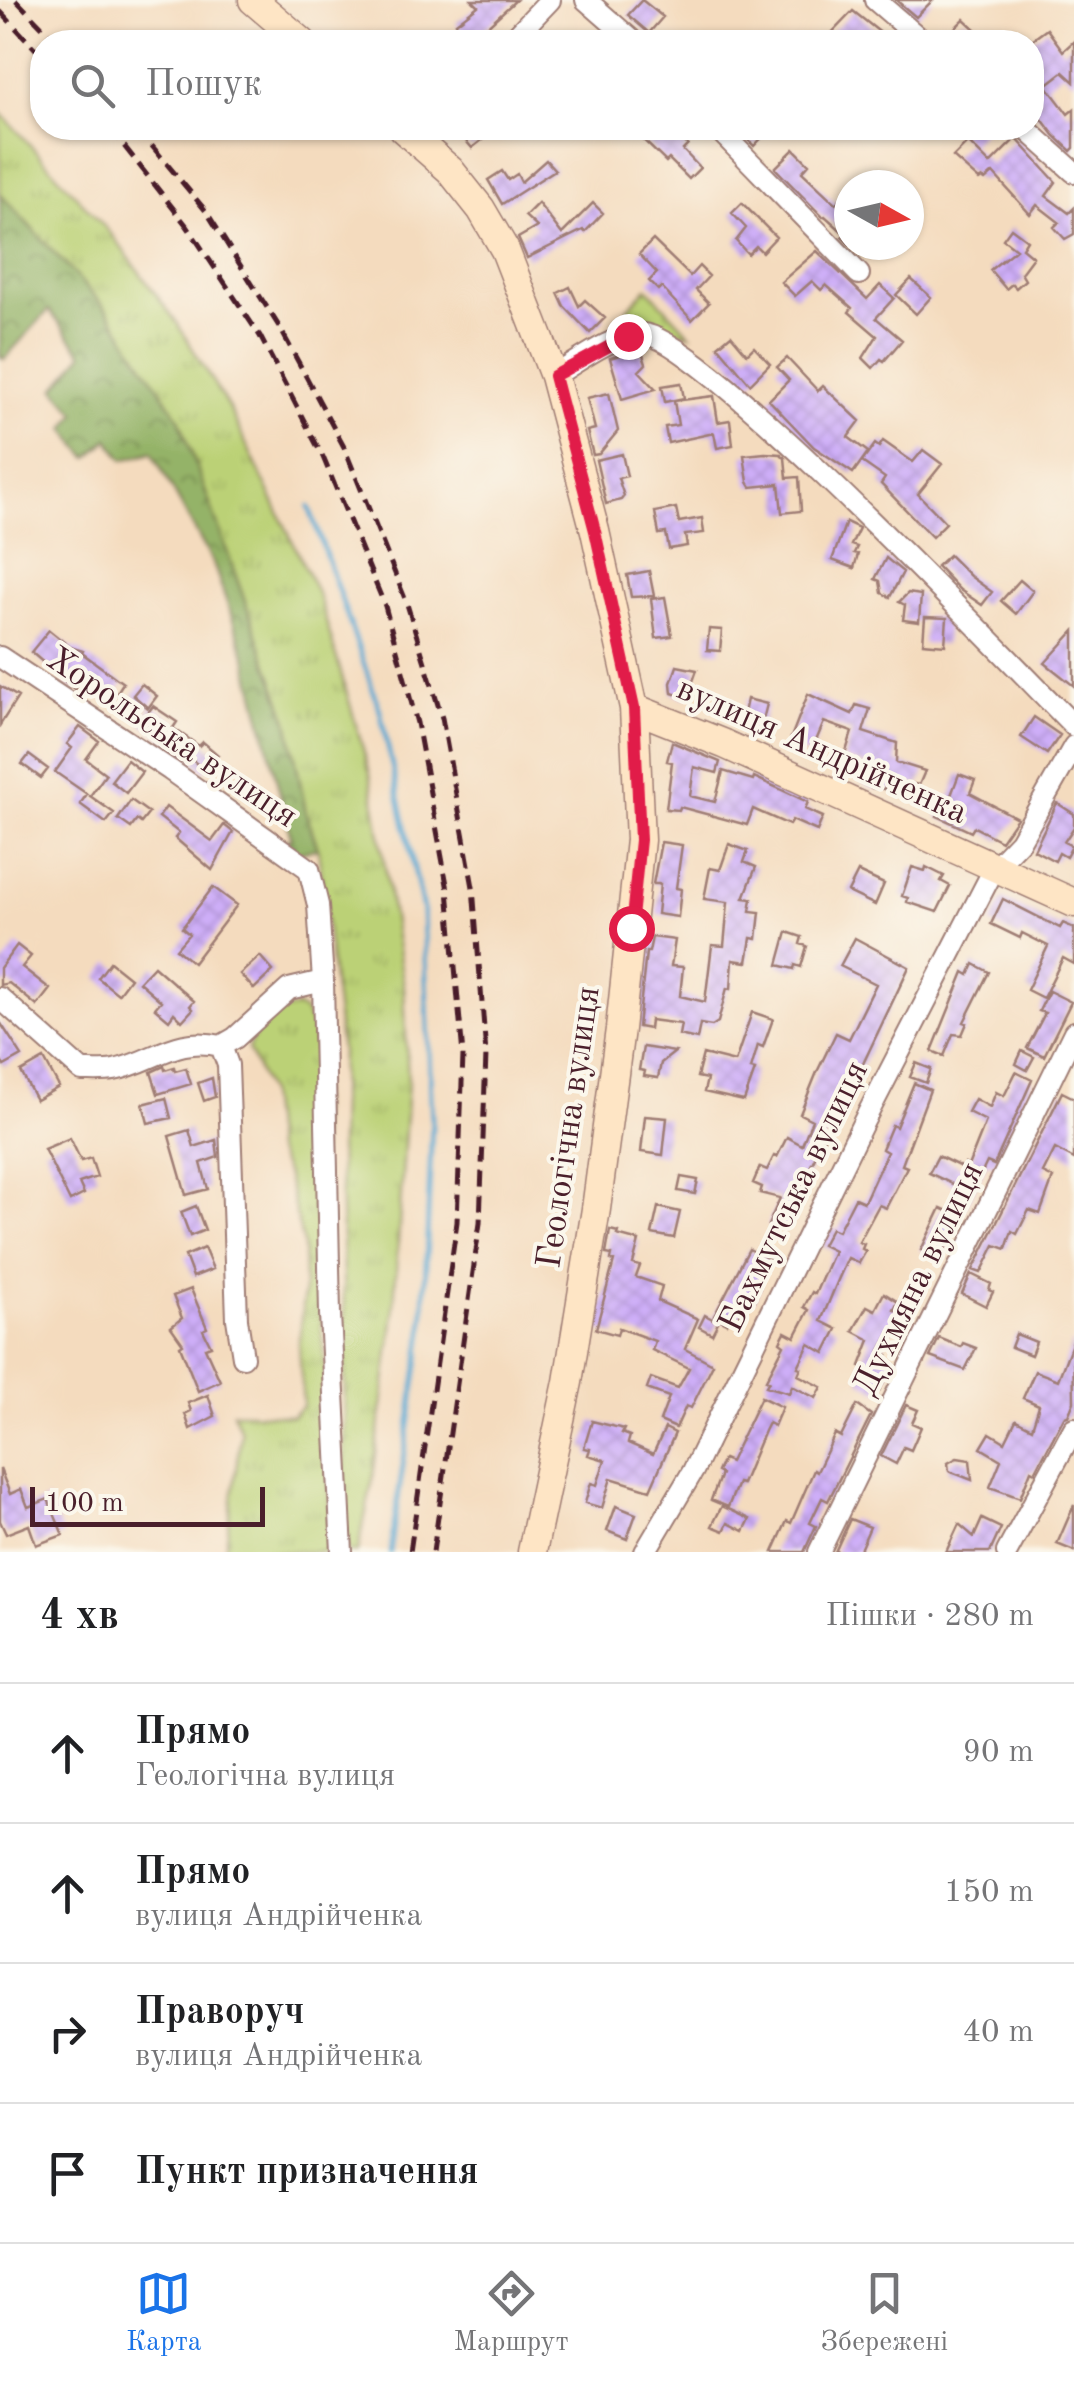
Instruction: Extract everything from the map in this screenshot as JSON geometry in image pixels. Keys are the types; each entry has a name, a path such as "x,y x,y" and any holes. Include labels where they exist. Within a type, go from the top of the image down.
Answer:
{"street":[{"path":"253,0 288,30"},
{"path":"521,30 550,0"},
{"path":"586,0 620,30"},
{"path":"875,0 910,30"},
{"name":"вулиця Андрійченка","path":"421,140 481,209 505,250 554,376 595,531 634,708 724,744 1074,903"},
{"path":"729,140 859,274"},
{"path":"1038,140 1074,172"},
{"path":"554,376 628,336 645,334 661,338 735,392 877,527 1074,726"},
{"name":"Хорольська вулиця","path":"0,658 170,770 308,869 318,905 323,981"},
{"name":"Геологічна вулиця","path":"532,1552 568,1382 620,1029 640,840 634,708"},
{"name":"Бахмутська вулиця","path":"645,1552 693,1471 864,1121 995,867 1020,840 1074,746"},
{"path":"0,998 82,1071 114,1070 180,1045 200,1041 221,1046 288,989 323,981 330,1314 342,1552"},
{"name":"Духмяна вулиця","path":"818,1552 1074,1032"},
{"path":"221,1046 228,1065 238,1319 243,1357"},
{"path":"1007,1552 1074,1428"}],"green space":[{"path":"0,112 112,235 177,323 230,410 319,597 370,773 404,986 408,1083 393,1321 373,1477 358,1552 348,1552 344,1524 341,1052 318,849 306,813 288,721 213,516 108,311 0,194"},
{"path":"0,194 108,311 179,418 288,721 306,813 318,849 293,853 280,843 291,838 246,657 213,563 152,452 123,460 108,439 88,458 65,429 76,413 55,389 83,354 49,310 4,359 0,356"},
{"path":"647,288 690,334 644,323 627,309"},
{"path":"297,1007 312,1025 320,1075 319,1299 327,1387 331,1552 225,1552 241,1432 233,1412 292,1416 303,1406 299,1345 303,1245 287,1177 274,1148 268,1093 248,1049 266,1021"}],"building":[{"path":"472,0 516,0 483,30 461,30 456,23 478,6"},
{"path":"642,0 663,17 652,30 646,30 628,15"},
{"path":"896,0 933,0 916,17"},
{"path":"853,11 877,30 835,30"},
{"path":"964,19 976,30 953,30"},
{"path":"1047,29 1063,51 1074,41 1074,82 1063,72 1046,85 1068,114 1074,109 1071,151 1044,122"},
{"path":"465,140 482,140 472,148"},
{"path":"643,140 683,140 688,145 683,150 700,168 689,179 669,159 666,162"},
{"path":"1018,140 1056,182 1046,196 1069,213 1074,208 1074,234 1065,239 1054,227 1059,222 1037,205 1030,214 993,173 979,180 953,157 968,142 990,164"},
{"path":"794,149 809,164 802,172 834,202 834,224 823,217 775,168"},
{"path":"546,160 555,170 502,204 488,180 502,171 508,180 517,174 521,182"},
{"path":"538,203 562,234 593,203 603,213 585,232 527,258 518,238 537,227 525,216"},
{"path":"742,203 776,237 762,252 756,246 748,254 736,241 746,228 732,213"},
{"path":"1011,228 1027,240 1022,248 1033,257 1021,273 1025,280 1016,288 1012,284 1006,289 990,270 1016,249 1003,239"},
{"path":"653,240 690,276 699,266 709,276 696,290 709,303 692,320 661,287 658,290 649,281 657,273 639,254"},
{"path":"817,251 867,299 880,285 894,298 876,318 902,340 873,368 863,358 877,336 849,312 852,308 826,285 821,290 812,281 795,296 781,282"},
{"path":"911,279 931,297 916,314 896,295"},
{"path":"570,287 579,306 585,300 605,318 590,333 564,306 558,293"},
{"path":"731,335 747,354 754,347 770,364 750,384 718,346"},
{"path":"642,352 646,364 639,371 656,389 622,399 610,358"},
{"path":"787,358 818,391 823,386 860,421 848,437 868,452 853,473 814,447 769,400 789,380 777,367"},
{"path":"681,383 684,398 665,402 662,386"},
{"path":"609,393 618,431 599,454 593,455 587,431 595,429 587,398"},
{"path":"714,396 718,422 730,420 733,445 717,448 714,433 668,443 665,427 678,425 674,401"},
{"path":"883,441 913,462 923,450 942,464 918,494 946,523 932,537 881,484 885,478 862,462 875,444 879,447"},
{"path":"622,454 627,476 618,478 624,496 606,504 596,460"},
{"path":"781,454 787,478 799,477 801,511 782,513 779,484 751,487 744,455"},
{"path":"676,508 679,522 702,518 704,533 685,535 687,546 669,549 666,533 659,534 655,512"},
{"path":"846,522 859,528 851,545 857,547 854,553 858,554 854,568 832,560"},
{"path":"949,555 992,592 982,605 960,590 937,566"},
{"path":"886,558 903,572 890,597 882,593 880,581 875,579"},
{"path":"649,571 654,596 631,597 627,575"},
{"path":"1020,580 1033,591 1016,614 1001,601"},
{"path":"908,593 921,595 919,622 903,620 905,605 899,602"},
{"path":"665,597 672,636 656,638 651,599"},
{"path":"925,617 947,618 945,645 923,643"},
{"path":"709,629 722,630 720,651 707,650"},
{"path":"49,630 123,683 111,702 81,681 75,690 31,652"},
{"path":"1074,631 1074,686 1045,663"},
{"path":"677,666 697,670 687,698 672,693"},
{"path":"142,684 157,696 148,708 133,695"},
{"path":"0,686 18,697 0,725"},
{"path":"808,694 852,714 856,705 870,709 863,732 897,743 896,762 925,771 919,785 897,781 896,790 862,783 870,767 844,758 852,732 824,722 810,755 788,745"},
{"path":"747,699 767,704 760,732 741,727"},
{"path":"153,706 177,722 173,728 199,746 203,742 218,755 205,771 189,757 184,763 169,753 174,745 141,722"},
{"path":"1034,717 1060,735 1047,754 1021,737"},
{"path":"80,727 99,741 86,759 106,774 90,796 114,813 106,823 80,804 87,794 55,772 72,748 67,744"},
{"path":"672,742 720,762 717,773 694,767 690,796 715,802 723,771 753,780 754,777 808,802 805,809 823,817 817,831 792,820 789,825 753,809 747,825 680,807 666,809 672,762 667,761"},
{"path":"29,755 48,769 41,778 22,764"},
{"path":"127,760 142,772 126,793 111,781"},
{"path":"959,774 975,780 970,793 1017,818 1001,841 974,827 971,832 937,816 947,796 950,798"},
{"path":"131,800 149,813 131,828 118,819"},
{"path":"1057,803 1074,814 1074,827 1064,842 1072,846 1066,857 1059,853 1055,861 1034,850"},
{"path":"166,807 212,841 224,825 233,832 212,870 175,838 179,833 159,817"},
{"path":"661,842 682,845 676,888 681,889 678,917 657,914 660,884 653,884"},
{"path":"729,844 748,851 744,862 756,867 744,898 752,899 750,911 760,912 757,939 751,938 747,962 733,960 731,989 727,988 718,1022 712,1026 700,1024 697,1039 679,1035 681,1024 650,1020 649,1029 638,1027 646,952 652,937 675,940 671,966 683,967 680,996 705,1002 712,945 724,946 728,902 704,899 710,868 720,870"},
{"path":"912,867 925,871 926,867 944,876 941,881 950,886 937,912 907,902 908,898 902,896"},
{"path":"858,872 884,884 875,905 848,892"},
{"path":"213,887 237,905 193,963 176,949 189,934 182,928"},
{"path":"1003,899 1060,928 1063,923 1074,928 1074,964 1063,958 1043,998 1027,990 1048,946 991,924"},
{"path":"787,932 802,937 800,944 807,946 801,967 778,965"},
{"path":"855,938 909,967 805,1178 784,1232 768,1225 780,1198 760,1193 762,1187 753,1183 760,1167 767,1170 787,1137 802,1145 812,1120 800,1114 817,1072 836,1033 849,1039 876,984 840,966"},
{"path":"17,945 31,956 22,967 50,989 37,1006 9,983 0,985 0,968"},
{"path":"260,956 273,971 254,989 240,974"},
{"path":"110,962 130,978 118,994 98,978"},
{"path":"974,964 989,972 964,1022 967,1023 962,1035 953,1034 944,1056 932,1051 964,972 969,975"},
{"path":"154,966 194,1001 190,1006 193,1009 182,1021 174,1013 169,1020 155,1008 161,1001 139,982"},
{"path":"1049,991 1071,1002 1044,1056 1027,1048 1045,1013 1039,1011"},
{"path":"752,1012 773,1019 763,1047 758,1045 751,1069 755,1070 744,1101 704,1092 707,1079 697,1077 703,1054 735,1062"},
{"path":"0,1022 22,1056 4,1066 0,1060"},
{"path":"643,1047 675,1052 661,1063 658,1078 644,1076 645,1071 639,1070"},
{"path":"1022,1051 1034,1057 1027,1070 1016,1064"},
{"path":"44,1059 59,1087 36,1100 21,1072"},
{"path":"916,1063 931,1069 926,1083 910,1077"},
{"path":"164,1066 165,1070 174,1067 175,1071 186,1068 191,1084 158,1094 151,1072"},
{"path":"1016,1072 1032,1080 994,1165 987,1162 941,1258 921,1250 941,1208 950,1212 961,1188 929,1173 938,1156 963,1168 968,1166 986,1121 968,1112 975,1099 990,1107 996,1092 1004,1096"},
{"path":"212,1078 215,1097 204,1101 198,1083"},
{"path":"914,1083 930,1090 902,1165 907,1167 886,1208 879,1205 859,1242 866,1251 859,1263 848,1258 838,1280 821,1321 837,1329 825,1353 809,1344 798,1367 798,1375 822,1387 816,1398 792,1386 789,1393 766,1386 784,1345 780,1342 785,1332 795,1337 809,1310 804,1307 812,1292 815,1294 834,1251 822,1245 831,1228 838,1231 855,1198 864,1202 887,1152 882,1149 892,1125 896,1127"},
{"path":"1062,1092 1074,1098 1074,1159 1055,1149 1043,1173 1053,1178 1040,1214 1029,1210 1017,1234 1012,1231 1006,1249 995,1245 981,1273 973,1270"},
{"path":"166,1098 171,1118 148,1123 143,1104"},
{"path":"645,1116 667,1118 663,1155 641,1152"},
{"path":"189,1130 194,1147 216,1140 218,1157 201,1163 208,1189 186,1195 169,1136"},
{"path":"70,1138 81,1161 91,1158 97,1177 79,1183 84,1194 70,1201 44,1149"},
{"path":"681,1177 698,1180 695,1194 678,1191"},
{"path":"196,1206 205,1230 190,1236 181,1212"},
{"path":"658,1207 680,1212 674,1238 652,1234"},
{"path":"610,1230 639,1241 633,1264 640,1266 636,1277 662,1286 658,1301 698,1319 685,1349 713,1364 676,1428 660,1421 669,1397 647,1389 651,1378 678,1388 689,1368 652,1350 655,1341 619,1328 617,1335 596,1329 614,1261 612,1255 606,1254"},
{"path":"204,1248 213,1269 193,1277 185,1256"},
{"path":"749,1249 769,1259 757,1283 761,1285 754,1301 748,1298 737,1322 730,1318 727,1323 714,1316"},
{"path":"971,1274 991,1284 989,1290 993,1292 986,1306 962,1294"},
{"path":"191,1289 207,1328 203,1330 211,1346 205,1348 220,1381 198,1391 180,1346 183,1344 171,1327 182,1318 173,1296"},
{"path":"884,1293 898,1302 894,1310 914,1320 907,1334 893,1327 880,1351 894,1364 879,1391 860,1381 865,1369 860,1366 870,1340 853,1331 867,1306 875,1310"},
{"path":"705,1315 718,1322 712,1334 699,1327"},
{"path":"1016,1334 1036,1342 1031,1355 1011,1347"},
{"path":"939,1338 976,1348 965,1370 930,1357"},
{"path":"1073,1341 1074,1402 1068,1416 1035,1472 1031,1470 1020,1498 990,1487 1001,1460 981,1448 990,1433 1005,1442 1016,1420 1032,1428 1039,1405 1023,1398 1035,1371 1058,1380"},
{"path":"208,1395 215,1416 190,1429 185,1414 191,1411 188,1403"},
{"path":"761,1397 782,1407 774,1426 768,1423 728,1507 711,1500 721,1474 717,1472 723,1459 730,1462"},
{"path":"857,1405 871,1415 828,1501 822,1498 810,1523 816,1526 804,1552 773,1552 787,1521 791,1523 814,1470 817,1472 835,1434 841,1437"},
{"path":"906,1405 918,1410 912,1423 921,1427 911,1450 904,1447 896,1464 881,1456"},
{"path":"592,1421 624,1429 622,1433 630,1436 628,1443 653,1454 665,1428 675,1433 650,1490 611,1478 602,1508 585,1503 591,1483 597,1485 605,1460 588,1455 590,1449 584,1448"},
{"path":"957,1458 970,1460 972,1480 949,1471 948,1463"},
{"path":"0,1469 10,1494 21,1489 28,1507 48,1499 63,1535 36,1545 29,1525 6,1534 0,1521"},
{"path":"1074,1505 1074,1551 1057,1544"},
{"path":"616,1506 636,1514 627,1539 607,1531"},
{"path":"722,1506 750,1519 744,1531 728,1523 724,1531 712,1526"},
{"path":"850,1519 870,1527 859,1552 835,1552"},
{"path":"982,1519 1001,1528 990,1552 946,1552 959,1524 974,1537"}],"waterway":[{"path":"309,507 380,710 423,910 432,1122 423,1332 390,1552"}],"railway":[{"path":"16,0 45,30"},
{"path":"0,11 30,43"},
{"path":"119,140 187,226 260,336 323,457 385,606 417,723 448,890 463,1055 457,1222 410,1552"},
{"path":"147,140 206,211 280,328 344,447 406,601 442,718 473,887 486,1054 480,1223 433,1552"}],"route":[{"path":"628,336 554,376 595,531 634,708 640,840 631,928"}]}
